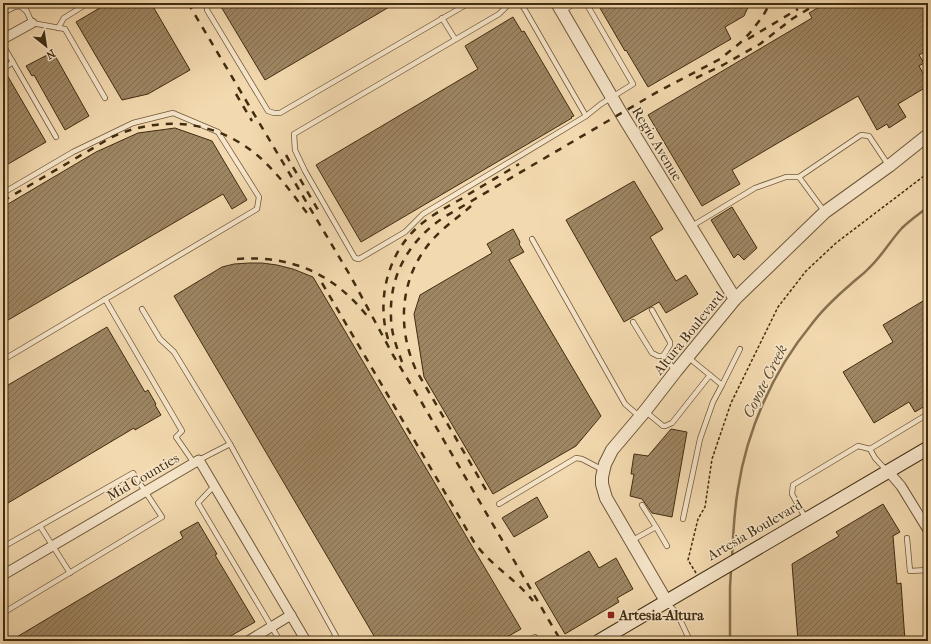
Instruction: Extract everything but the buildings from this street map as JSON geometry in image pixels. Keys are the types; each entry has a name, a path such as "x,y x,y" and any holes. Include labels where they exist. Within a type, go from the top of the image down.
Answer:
{"main road":[{"name":"Artesia Boulevard","path":"599,641 928,448"}],"street":[{"name":"Regio Avenue","path":"559,7 690,227 735,299"},
{"path":"4,38 32,23"},
{"name":"Altura Boulevard","path":"666,601 606,498 602,484 602,476 605,464 612,450 735,299 825,212 889,166 928,135"},
{"name":"Mid Counties","path":"3,575 196,462 214,486 306,641"},
{"path":"888,472 901,486 928,530"},
{"path":"248,641 291,615"}],"lane":[{"path":"23,3 32,23 65,29 105,98"},
{"path":"58,28 64,18 88,3"},
{"path":"208,3 207,10 211,17 268,111 274,113 280,113 469,3"},
{"path":"510,3 499,14 294,134 295,150 305,171 355,258 359,258 405,232 423,214 586,116 601,104 633,84 586,3"},
{"path":"521,3 586,116"},
{"path":"559,7 576,3"},
{"path":"3,13 14,7 20,6 27,12"},
{"path":"442,18 455,39"},
{"path":"4,38 13,62 56,137"},
{"path":"3,69 13,62"},
{"path":"3,193 73,152 133,124 174,113 218,132 259,197 257,209 3,360"},
{"path":"690,227 755,188 786,177 799,177 861,135 869,136 889,166"},
{"path":"799,177 825,212"},
{"path":"532,239 624,404 663,426 672,424 710,375"},
{"path":"106,299 182,431 176,437 196,462 230,444"},
{"path":"142,309 160,339 174,352 230,444 336,636 328,641"},
{"path":"652,310 670,342 670,346 663,356"},
{"path":"633,322 652,353 658,356 663,356 676,371"},
{"path":"683,519 700,439 713,402 740,349"},
{"path":"688,356 722,385"},
{"path":"806,519 792,494 793,485 858,446 870,449 928,414"},
{"path":"870,449 875,458 888,472"},
{"path":"499,504 576,458 582,459 603,470"},
{"path":"3,547 134,473 162,517 3,613"},
{"path":"214,486 198,503 280,641"},
{"path":"642,505 668,546"},
{"path":"40,526 70,573"},
{"path":"631,541 656,527"},
{"path":"907,538 910,571 928,570"},
{"path":"666,601 677,613 690,641"},
{"path":"528,641 535,637 538,641"}],"path":[{"path":"702,580 688,560 698,519 704,507 712,459 731,403 778,307 806,271 836,243 928,172"}],"waterway":[{"name":"Coyote Creek","path":"732,559 733,532 742,467 755,423 785,362 797,343 820,314 835,298 874,263 902,228 928,207"},
{"name":"Coyote Creek","path":"730,641 731,570"}],"railway":[{"path":"188,3 351,277 393,355 561,641"},
{"path":"402,362 392,329 391,301 398,272 404,259 422,235 446,216 659,91 720,59 749,34 763,16 770,3"},
{"path":"696,78 760,44 792,19 818,3"},
{"path":"748,39 798,9"},
{"path":"236,94 252,121"},
{"path":"3,201 112,137 131,130 168,124 206,128 224,134 241,143 271,168 284,182 307,213"},
{"path":"286,155 321,215"},
{"path":"388,339 383,308 384,292 393,262 409,236 420,225 435,214 519,164"},
{"path":"471,206 438,234 423,252 414,268 408,284 404,319 406,336 416,370 489,495"},
{"path":"237,259 276,260 294,264 310,270 341,289 368,317"},
{"path":"322,283 474,542 480,550 533,601"}],"place":[{"name":"Artesia-Altura","path":"611,615"}]}
